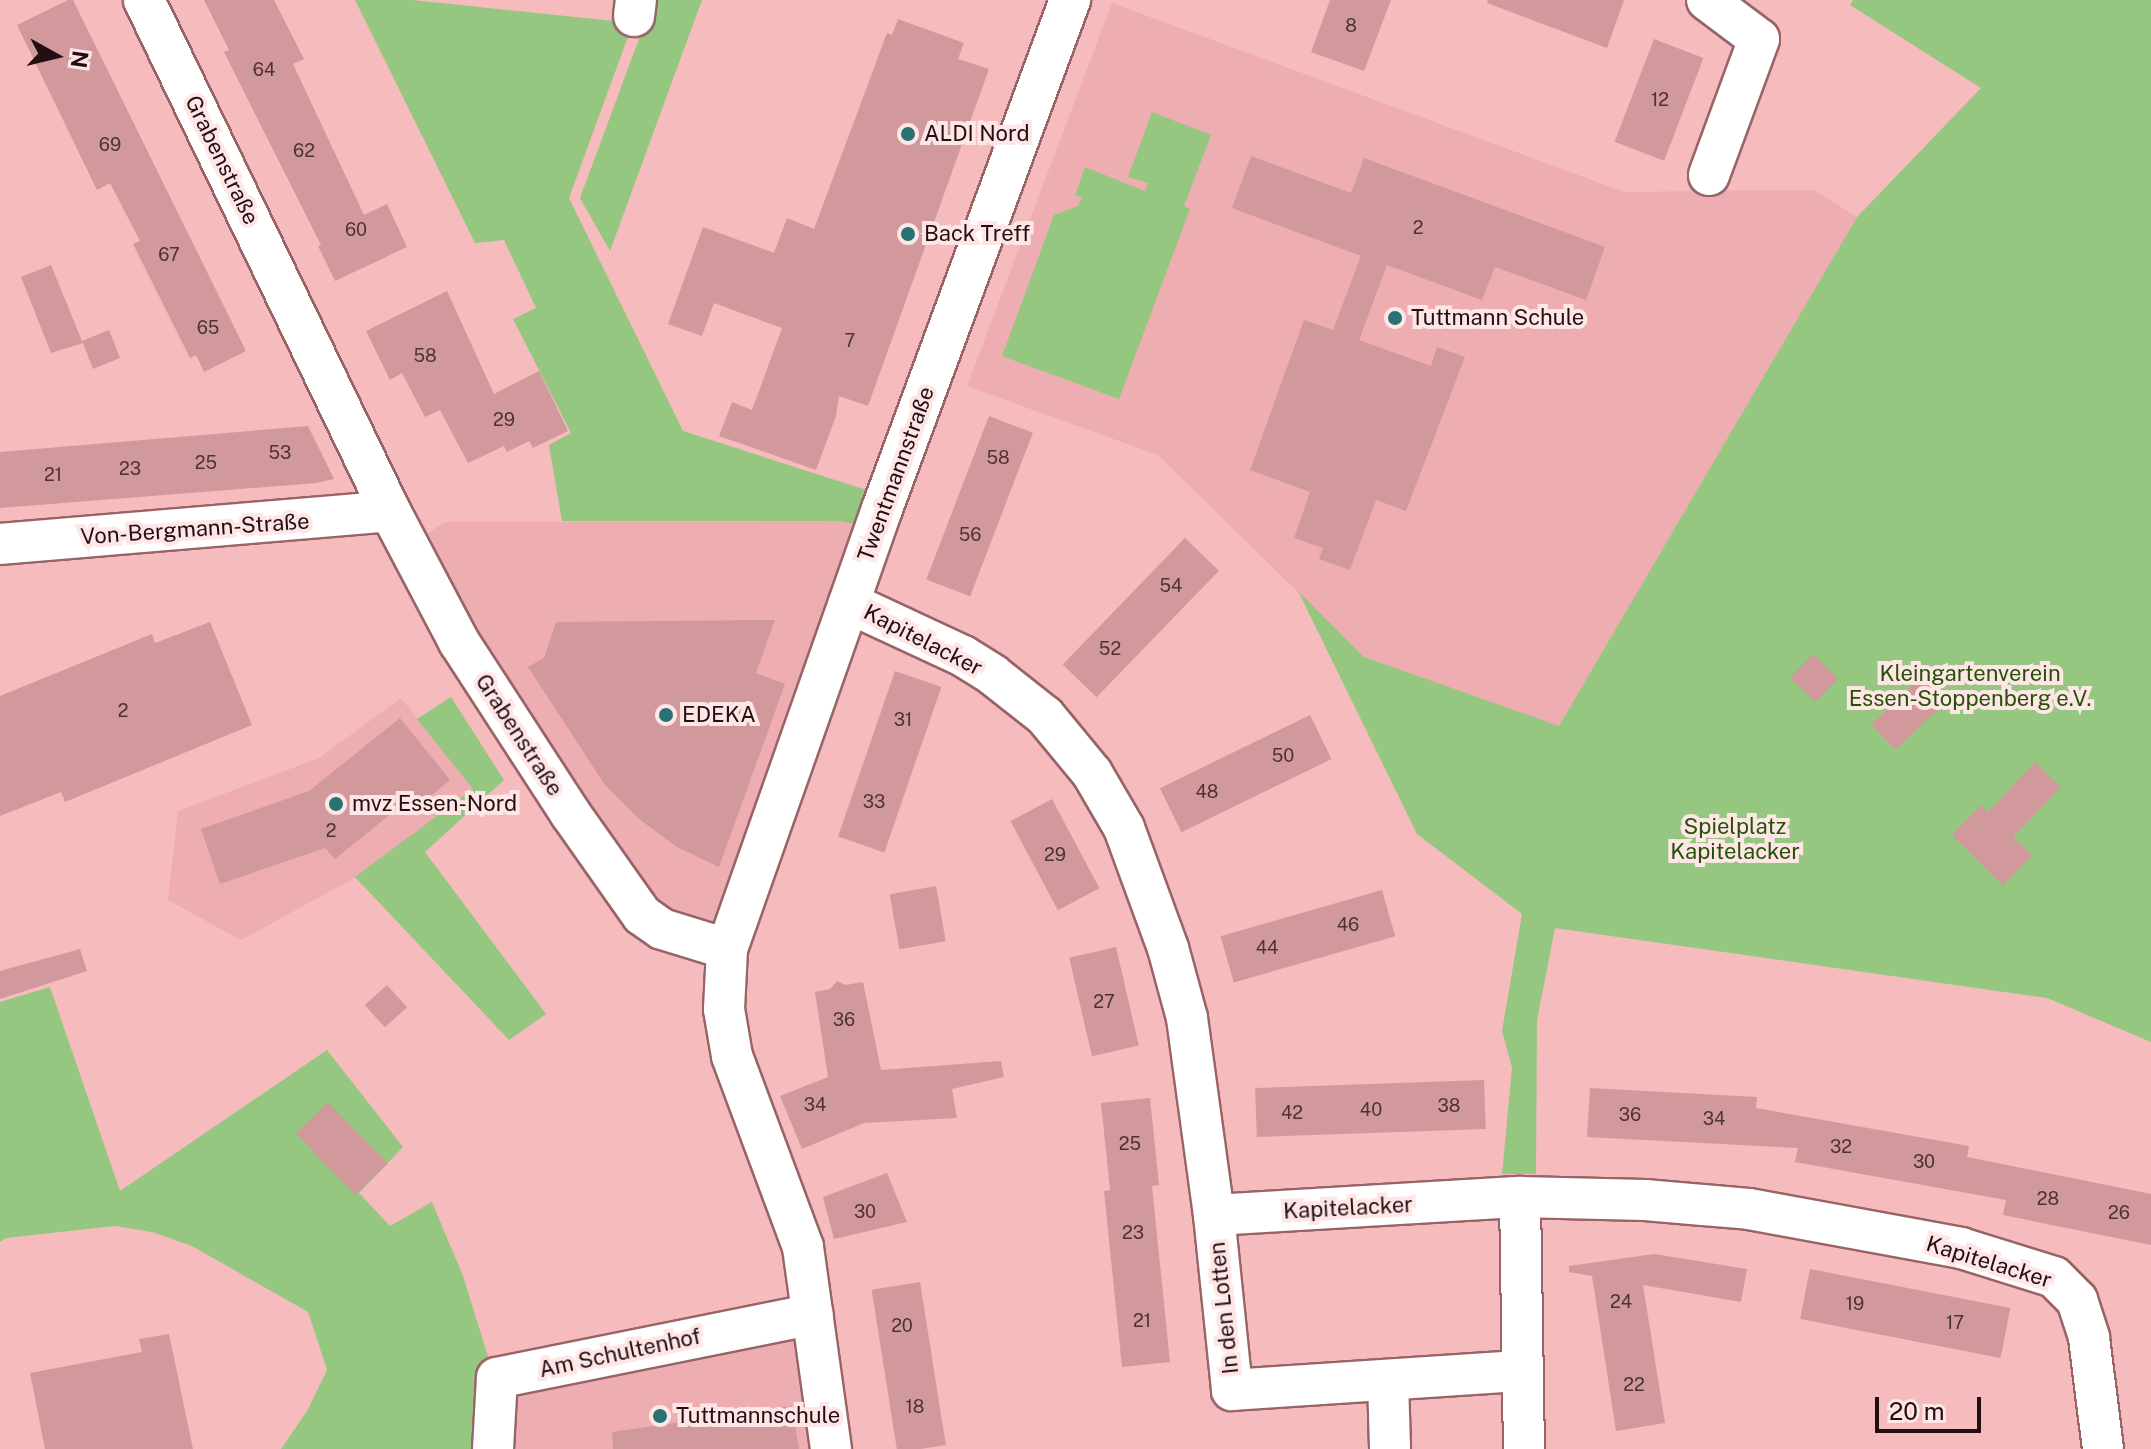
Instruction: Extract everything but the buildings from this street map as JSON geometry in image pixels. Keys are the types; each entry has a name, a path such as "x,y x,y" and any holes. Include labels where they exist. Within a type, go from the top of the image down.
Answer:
{"street":[{"name":"Grabenstraße","path":"144,0 390,511 459,642 570,813 642,915 662,929 727,949"},
{"name":"Twentmannstraße","path":"727,949 849,603 1070,0"},
{"path":"1707,0 1759,39 1709,175"},
{"name":"Von-Bergmann-Straße","path":"0,544 390,511"},
{"name":"Kapitelacker","path":"849,603 963,656 993,675 1045,716 1092,773 1124,828 1172,962 1187,1018 1214,1215 1520,1197 1645,1200 1749,1209 1961,1248 2054,1277 2077,1300 2089,1338 2103,1449"},
{"path":"727,949 724,1009 732,1056 803,1247 831,1449"},
{"path":"1520,1197 1524,1449"},
{"name":"In den Lotten","path":"1214,1215 1232,1390 1521,1371"},
{"name":"Am Schultenhof","path":"493,1449 497,1378 813,1314"},
{"path":"1388,1380 1390,1449"}],"shaded area":[{"name":"Tuttmann Schule","path":"1112,3 1624,192 1814,190 1857,217 1559,727 1364,657 1158,455 967,386"},
{"path":"840,521 871,527 721,942 663,922 413,545 444,522"},
{"path":"401,698 474,789 356,877 241,940 168,900 178,811 319,758"},
{"name":"Tuttmannschule","path":"808,1321 825,1449 499,1449 502,1383"}],"green space":[{"path":"355,0 412,0 633,23 569,198 683,431 882,495 871,527 840,521 562,521 549,445 571,433 513,319 536,308 504,240 475,243"},
{"path":"642,0 702,0 610,251 580,198 643,28"},
{"path":"1853,0 2151,0 2151,1042 2047,998 1555,928 1537,1020 1536,1174 1502,1174 1512,1068 1502,1031 1522,914 1417,834 1298,591 1364,657 1559,726 1857,217 1981,88 1850,5"},
{"path":"1152,112 1211,135 1184,206 1190,209 1119,399 1002,356 1054,215 1078,206 1082,197 1075,195 1085,167 1145,191 1148,183 1128,177"},
{"path":"451,697 504,780 425,852 546,1014 509,1040 355,877 473,789 417,719"},
{"path":"50,987 120,1191 327,1050 403,1147 359,1193 390,1226 432,1202 463,1276 491,1366 483,1449 281,1449 307,1411 327,1370 308,1312 192,1246 152,1232 115,1226 6,1238 0,1242 0,1002"}],"place":[{"name":"ALDI Nord","path":"908,134"},
{"name":"Back Treff","path":"908,234"},
{"name":"Tuttmann Schule","path":"1395,318"},
{"name":"EDEKA","path":"666,715"},
{"name":"mvz Essen-Nord","path":"336,804"},
{"name":"Tuttmannschule","path":"660,1416"}],"park label":[{"name":"Kleingartenverein Essen-Stoppenberg e.V.","path":"1970,686"},
{"name":"Spielplatz Kapitelacker","path":"1735,838"}]}
